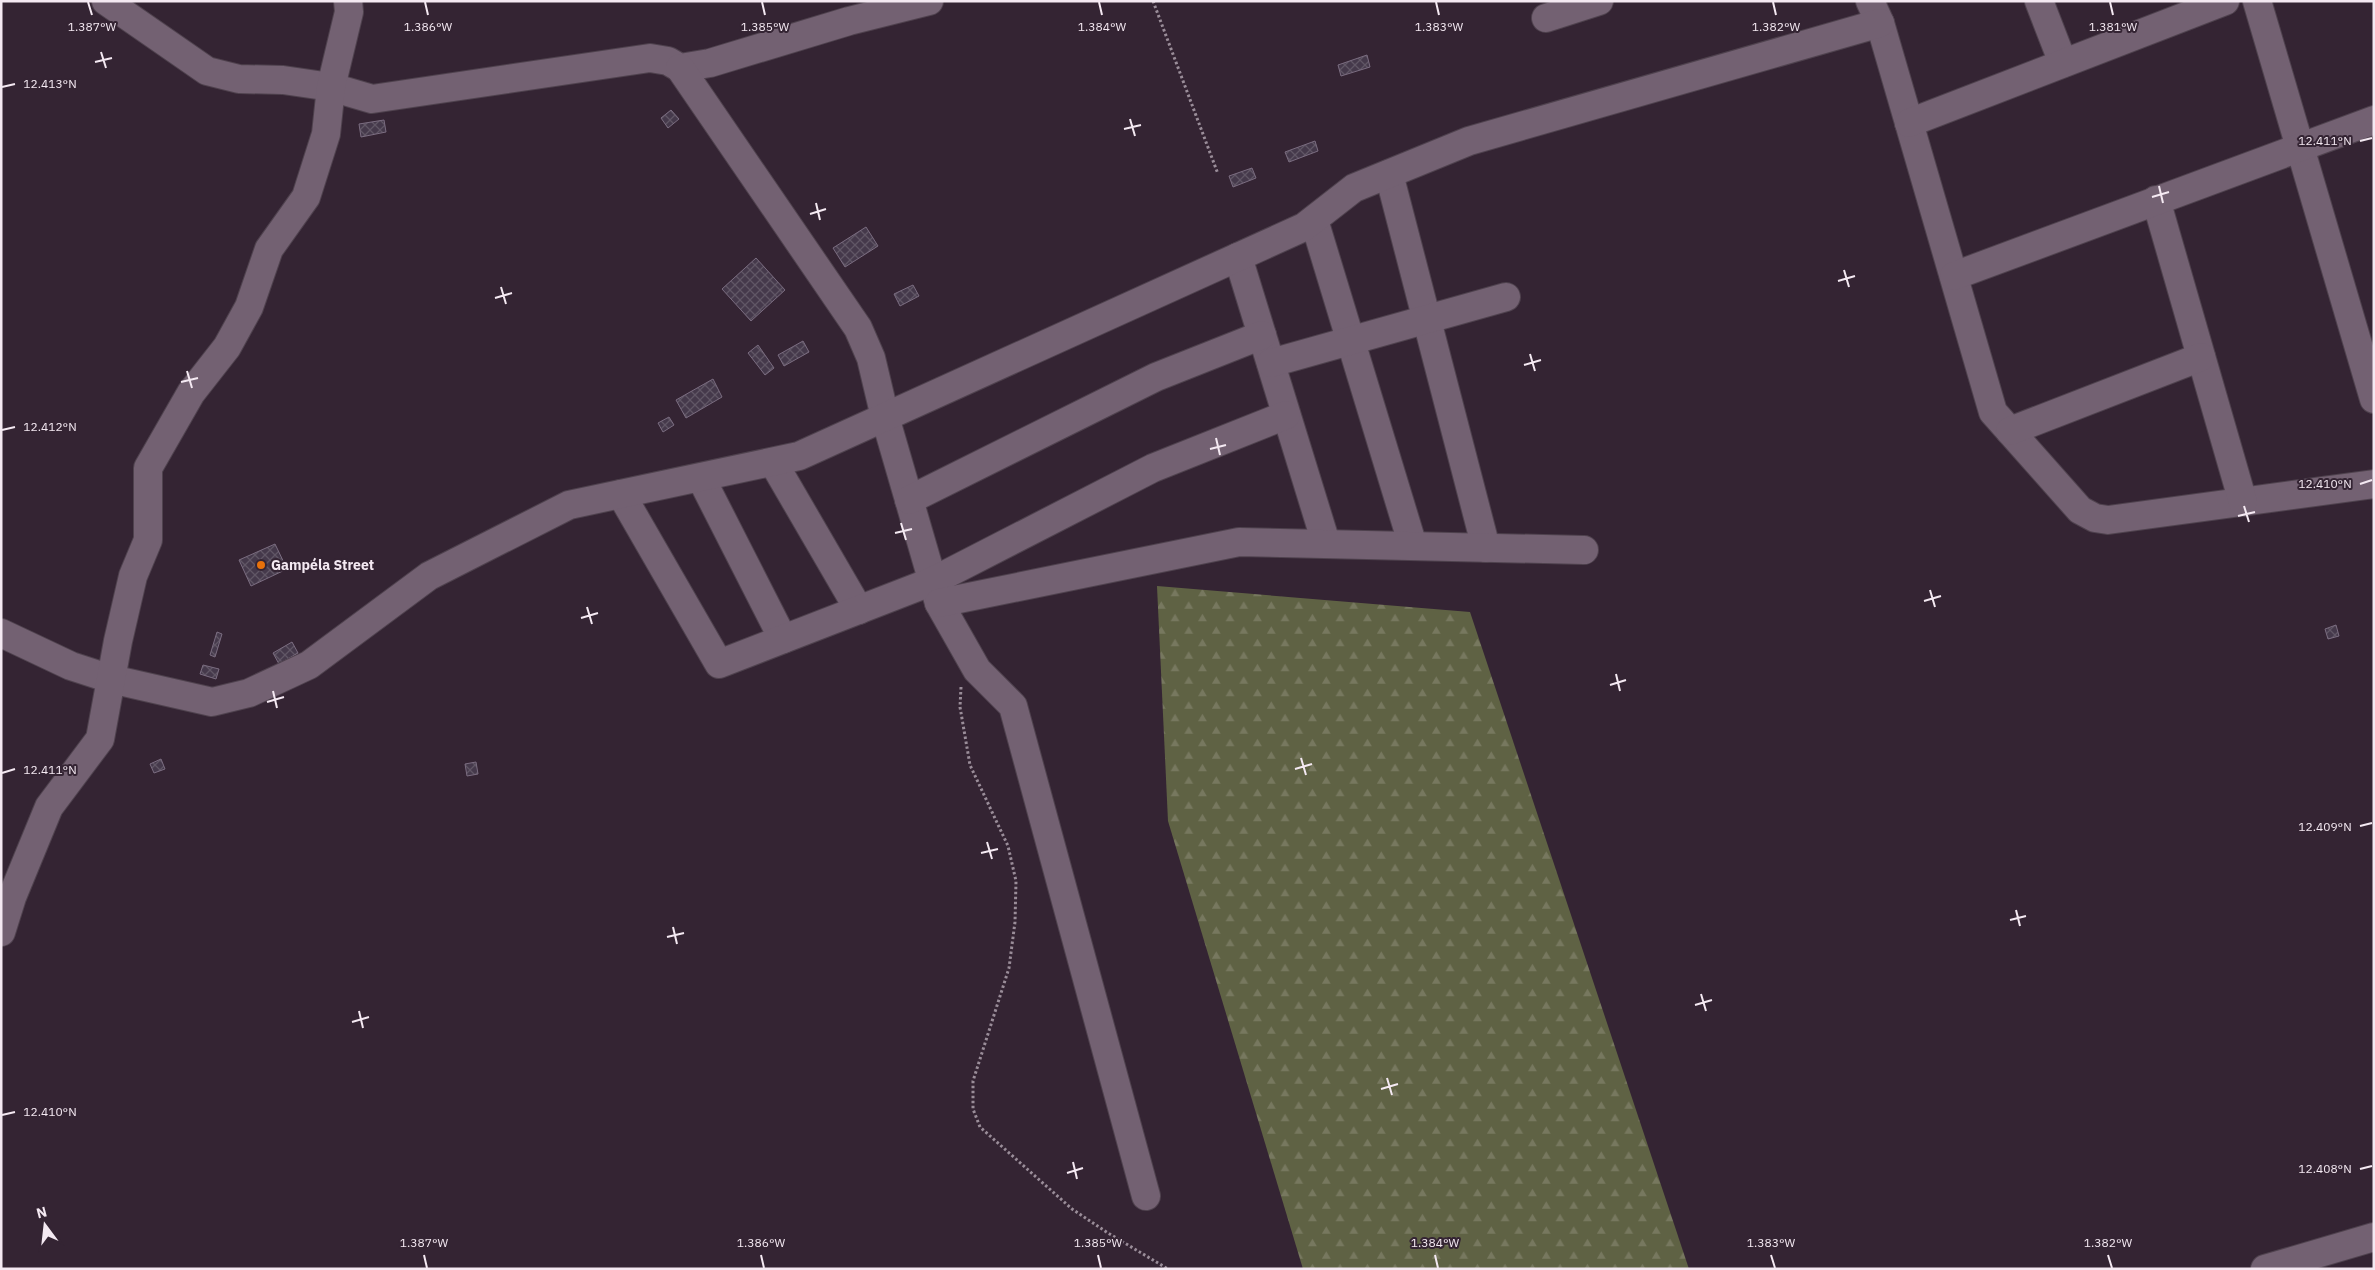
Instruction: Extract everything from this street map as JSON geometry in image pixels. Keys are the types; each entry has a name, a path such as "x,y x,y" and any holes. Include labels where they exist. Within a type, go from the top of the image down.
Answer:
{"street":[{"path":"106,1 207,71 239,78 282,80 330,87 372,99 650,58 668,61 680,68 858,328 871,358 885,417 936,592 977,670 1013,706 1146,1196"},
{"path":"1,932 12,897 49,807 100,739 133,576 148,540 148,468 192,393 227,347 249,307 269,249 306,197 326,134 330,87 349,12 348,1"},
{"path":"680,68 710,64 849,21 929,1"},
{"path":"1546,18 1599,1"},
{"path":"2039,1 2063,64"},
{"path":"2257,1 2374,399"},
{"path":"1909,123 2214,3"},
{"path":"1,633 72,666 111,680 212,702 249,693 309,666 429,576 568,505 799,456 1304,227 1354,188 1469,141 1877,8 1993,412 2080,510 2095,518 2108,520 2374,484"},
{"path":"1954,276 2374,120"},
{"path":"1388,174 1486,548"},
{"path":"2156,200 2243,502"},
{"path":"1314,220 1413,546"},
{"path":"1238,257 1326,544"},
{"path":"1270,363 1506,297"},
{"path":"909,500 1156,377 1262,335"},
{"path":"2010,430 2201,357"},
{"path":"936,592 1153,468 1286,415"},
{"path":"773,462 859,610"},
{"path":"701,478 783,639"},
{"path":"621,494 719,664 859,610 936,592 1239,542 1584,550"},
{"path":"2275,1267 2374,1237"}],"path":[{"path":"1153,1 1218,174"},
{"path":"962,681 960,707 970,765 1008,846 1016,882 1015,922 1009,968 973,1081 973,1109 980,1127 1072,1209 1108,1234 1168,1269"}],"green space":[{"path":"1157,586 1470,612 1689,1269 1303,1269 1168,821"}],"building":[{"path":"1367,55 1370,67 1341,76 1338,65"},
{"path":"671,110 679,119 668,128 661,118"},
{"path":"384,120 386,132 361,137 359,124"},
{"path":"1315,141 1318,151 1289,162 1285,152"},
{"path":"1252,168 1256,178 1233,187 1229,176"},
{"path":"866,227 878,246 845,267 833,248"},
{"path":"756,258 785,290 751,321 722,289"},
{"path":"913,285 919,296 900,306 894,294"},
{"path":"803,341 809,352 784,366 778,355"},
{"path":"758,345 774,368 765,375 748,353"},
{"path":"713,379 722,397 686,418 676,400"},
{"path":"669,417 674,425 663,432 658,423"},
{"path":"275,544 287,569 251,586 239,560"},
{"path":"2336,625 2339,636 2328,639 2325,629"},
{"path":"217,632 222,634 215,657 210,655"},
{"path":"292,642 298,653 279,664 273,653"},
{"path":"203,665 219,669 216,679 200,674"},
{"path":"161,759 165,769 154,773 150,764"},
{"path":"476,762 478,774 467,776 465,764"}],"place":[{"name":"Gampéla Street","path":"261,565"}]}
